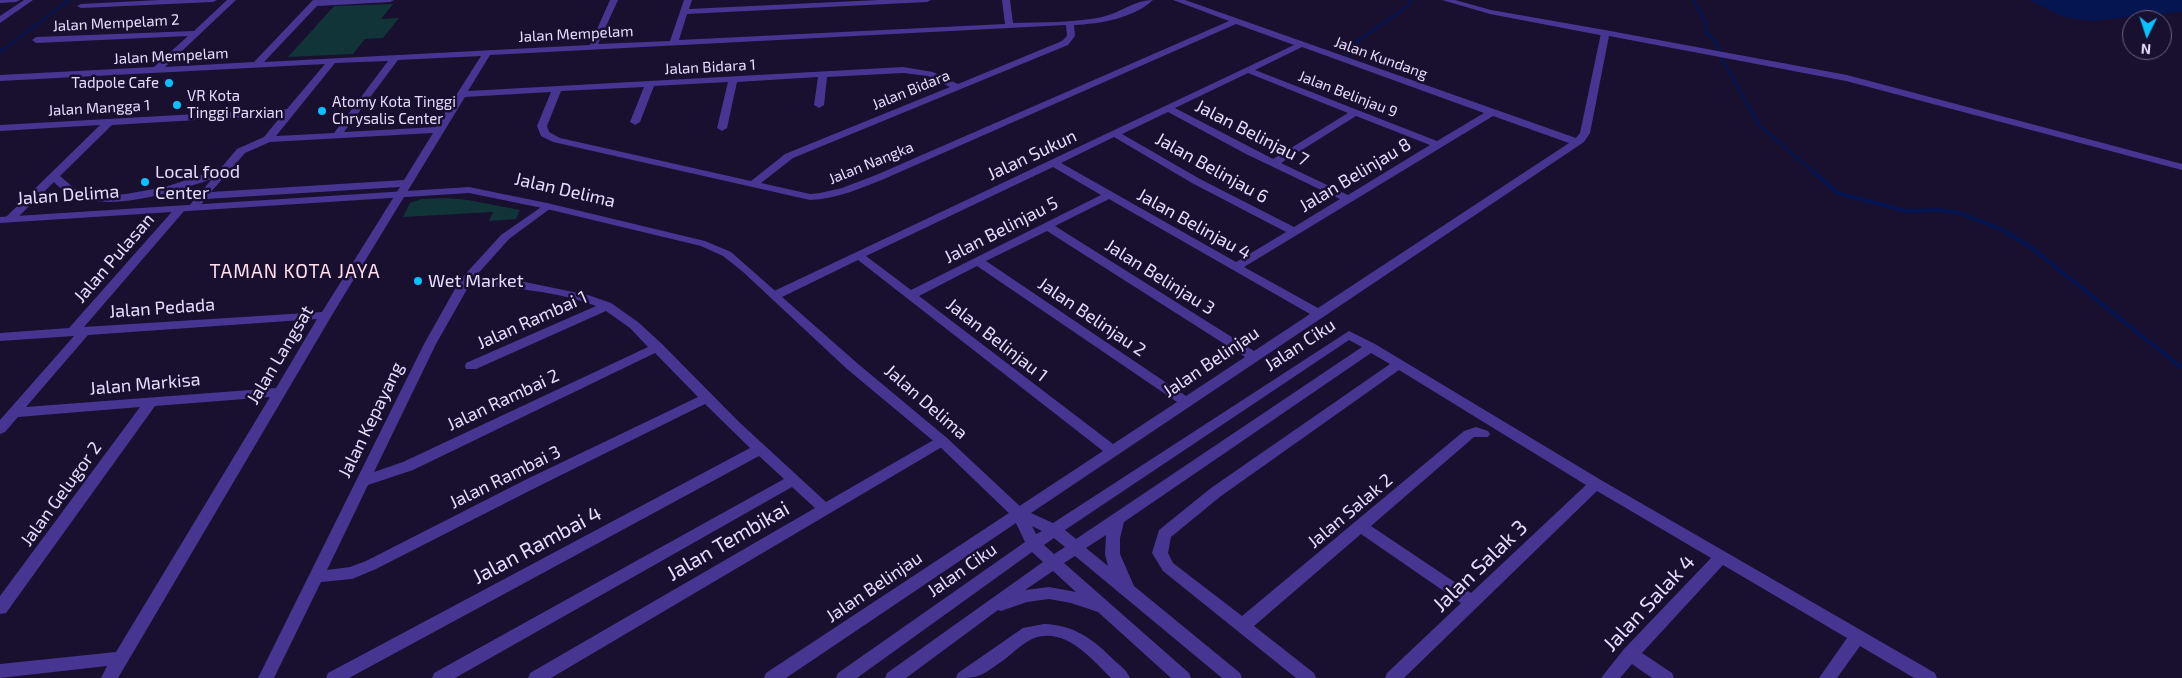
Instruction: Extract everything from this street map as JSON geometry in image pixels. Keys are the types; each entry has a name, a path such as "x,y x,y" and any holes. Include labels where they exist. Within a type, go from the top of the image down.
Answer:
{"street":[{"path":"0,1 16,0"},
{"path":"0,20 29,0"},
{"path":"81,6 213,0"},
{"path":"156,70 232,0"},
{"path":"256,65 316,2 390,0"},
{"path":"593,47 614,0"},
{"path":"674,43 688,0"},
{"path":"684,12 927,0"},
{"path":"1006,0 1009,26"},
{"name":"Jalan Mempelam","path":"0,85 330,64 395,58 1103,20 1122,15 1149,0"},
{"name":"Jalan Kundang","path":"1177,0 1576,142"},
{"path":"1446,0 1490,12 1847,78 2182,167"},
{"name":"Jalan Nangka","path":"557,89 542,126 544,134 557,140 810,197 838,194 1236,20"},
{"name":"Jalan Bidara","path":"753,184 789,156 1066,43 1071,36 1070,22"},
{"name":"Jalan Mempelam 2","path":"36,40 197,33"},
{"name":"Jalan Belinjau","path":"772,678 1576,142 1585,133 1604,34"},
{"name":"Jalan Sukun","path":"776,295 1302,44"},
{"name":"Jalan Langsat","path":"109,678 326,315 486,53"},
{"path":"337,135 395,58"},
{"path":"268,139 330,64"},
{"name":"Jalan Mempelam","path":"0,78 256,65 330,64"},
{"name":"Jalan Bidara 1","path":"462,94 903,70 930,74 958,87"},
{"name":"Jalan Belinjau 9","path":"1248,70 1438,145"},
{"path":"818,105 823,74"},
{"path":"722,128 733,80"},
{"path":"636,122 650,84"},
{"name":"Jalan Belinjau 7","path":"1168,108 1273,163 1348,199"},
{"name":"Jalan Mangga 1","path":"0,128 290,112"},
{"name":"Jalan Belinjau 8","path":"1236,267 1492,112"},
{"path":"1273,163 1355,113"},
{"path":"5,220 54,176 109,122"},
{"path":"268,139 440,130"},
{"name":"Jalan Belinjau 6","path":"1115,134 1196,181 1294,232"},
{"name":"Jalan Pulasan","path":"0,429 79,331 187,208 203,196 240,151 268,139"},
{"name":"Jalan Belinjau 4","path":"1053,163 1319,314"},
{"path":"54,176 72,192 86,196 115,198 171,189 224,171"},
{"name":"Jalan Delima","path":"203,196 404,188 469,190 546,206 718,248 746,269 852,366 942,441 1019,514 1054,530 1234,678"},
{"name":"Jalan Delima","path":"5,220 187,208 404,188"},
{"name":"Jalan Belinjau 5","path":"910,295 1108,195"},
{"name":"Jalan Kepayang","path":"266,678 430,344 466,280 505,237 546,206"},
{"name":"Jalan Belinjau 3","path":"1047,226 1254,358"},
{"name":"Jalan Belinjau 1","path":"859,256 1113,452"},
{"name":"Jalan Belinjau 2","path":"978,261 1186,402"},
{"path":"466,280 520,285 588,299 607,306 634,325 658,347 707,398 825,509"},
{"name":"Jalan Rambai 1","path":"471,366 607,306"},
{"name":"Jalan Pedada","path":"0,336 326,315"},
{"name":"Jalan Ciku","path":"844,678 1033,544 1349,335 1371,347"},
{"name":"Jalan Rambai 2","path":"362,482 408,466 658,347"},
{"path":"893,678 1075,547 1371,347 1596,484 1929,678"},
{"path":"1308,678 1168,567 1160,553 1164,534 1216,492 1399,364"},
{"name":"Jalan Markisa","path":"13,413 280,392"},
{"name":"Jalan Rambai 3","path":"315,577 352,572 371,565 532,483 707,398"},
{"name":"Jalan Gelugor 2","path":"0,608 152,402"},
{"name":"Jalan Salak 2","path":"1242,625 1469,434 1476,432 1483,434"},
{"name":"Jalan Tembikai","path":"536,678 942,441"},
{"name":"Jalan Rambai 4","path":"334,678 760,449"},
{"path":"440,678 794,480"},
{"name":"Jalan Salak 3","path":"1393,678 1596,484"},
{"name":"Jalan Delima","path":"1019,514 1033,544 1183,678"},
{"path":"1118,518 1112,536 1111,553 1114,564 1129,592"},
{"path":"1360,526 1473,603"},
{"name":"Jalan Salak 4","path":"1609,678 1721,557"},
{"path":"986,610 1028,594 1050,593 1072,595 1108,611"},
{"path":"964,678 1016,640 1029,633 1041,630 1066,631 1078,637 1122,678"},
{"path":"1827,678 1858,636"},
{"path":"1630,654 1666,678"},
{"path":"0,671 121,658"}],"green space":[{"path":"393,4 381,19 399,18 383,38 365,39 353,54 288,57 334,6"},
{"path":"446,198 468,200 520,210 516,219 489,221 493,212 403,217 410,203 422,199"}],"shaded area":[{"path":"2029,0 2182,0 2182,12 2172,13 2172,10 2122,10 2122,18 2090,21 2064,17"}],"waterway":[{"path":"0,52 69,0"},
{"path":"1346,58 1356,42 1408,6 1411,0"},
{"path":"1693,0 1705,21 1706,32 1714,40 1719,51"},
{"path":"1722,59 1759,125 1816,174"},
{"path":"1815,173 1838,193 1906,211 1938,210 1957,212 2003,230 2032,248 2182,368"}],"place":[{"name":"Tadpole Cafe","path":"169,83"},
{"name":"VR Kota Tinggi Parxian","path":"177,105"},
{"name":"Atomy Kota Tinggi Chrysalis Center","path":"322,111"},
{"name":"Local food Center","path":"145,182"},
{"name":"Wet Market","path":"418,281"}],"district":[{"name":"TAMAN KOTA JAYA","path":"295,272"}]}
